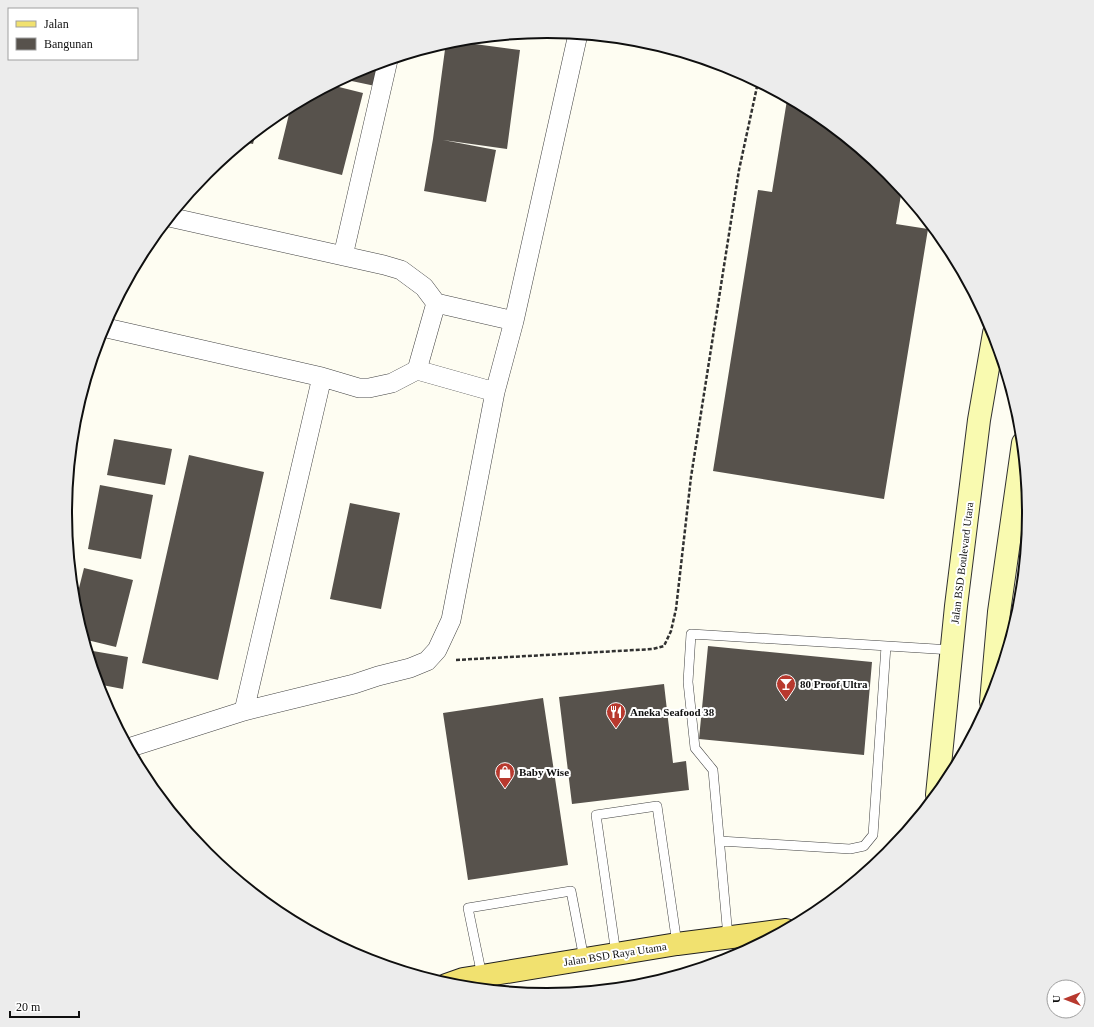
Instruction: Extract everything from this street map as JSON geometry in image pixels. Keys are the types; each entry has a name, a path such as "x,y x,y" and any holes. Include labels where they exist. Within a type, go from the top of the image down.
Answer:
{"main road":[{"name":"Jalan BSD Boulevard Utara","path":"939,782 956,606 979,420 992,347"},
{"path":"996,669 999,647 999,612 1020,467"},
{"name":"Jalan BSD Raya Utama","path":"458,981 677,944 773,932"}],"street":[{"path":"133,747 244,711 354,684 410,668 427,661 437,650 451,620 495,392 514,321 577,39"},
{"path":"343,256 387,66"},
{"path":"175,218 401,270 424,287 436,303 514,321"},
{"path":"417,370 436,303"},
{"path":"109,329 322,377 359,388 369,388 392,383 417,370 495,392"},
{"path":"244,711 322,377"}],"lane":[{"path":"728,937 713,770 695,748 688,682 691,634 952,650"},
{"path":"720,841 850,849 864,846 873,834 886,646"},
{"path":"616,954 596,815 657,806 677,944"},
{"path":"482,976 468,908 571,891 584,959"}],"path":[{"path":"427,661 642,650 664,646 671,631 676,609 691,477 740,170 757,87"}],"building":[{"path":"474,44 520,50 507,149 443,140 496,150 486,202 424,191 433,139 445,49"},
{"path":"385,67 380,87 350,81"},
{"path":"338,87 363,93 342,175 278,159 289,114"},
{"path":"787,103 811,118 861,156 901,196 896,224 928,229 884,499 713,471 758,190 772,192"},
{"path":"254,139 253,144 249,143"},
{"path":"114,439 172,449 165,485 107,475"},
{"path":"189,455 264,472 218,680 142,663"},
{"path":"100,485 153,495 141,559 88,549"},
{"path":"350,503 400,513 381,609 330,599"},
{"path":"84,568 133,580 116,647 89,640 78,590"},
{"name":"80 Proof Ultra","path":"708,646 872,662 864,755 699,739"},
{"path":"92,651 128,657 123,689 104,685"},
{"name":"Aneka Seafood 38","path":"664,684 673,763 686,761 689,790 572,804 559,697"},
{"name":"Baby Wise","path":"543,698 568,865 468,880 443,713"}],"place":[{"name":"80 Proof Ultra","path":"786,701"},
{"name":"Aneka Seafood 38","path":"616,729"},
{"name":"Baby Wise","path":"505,789"}]}
